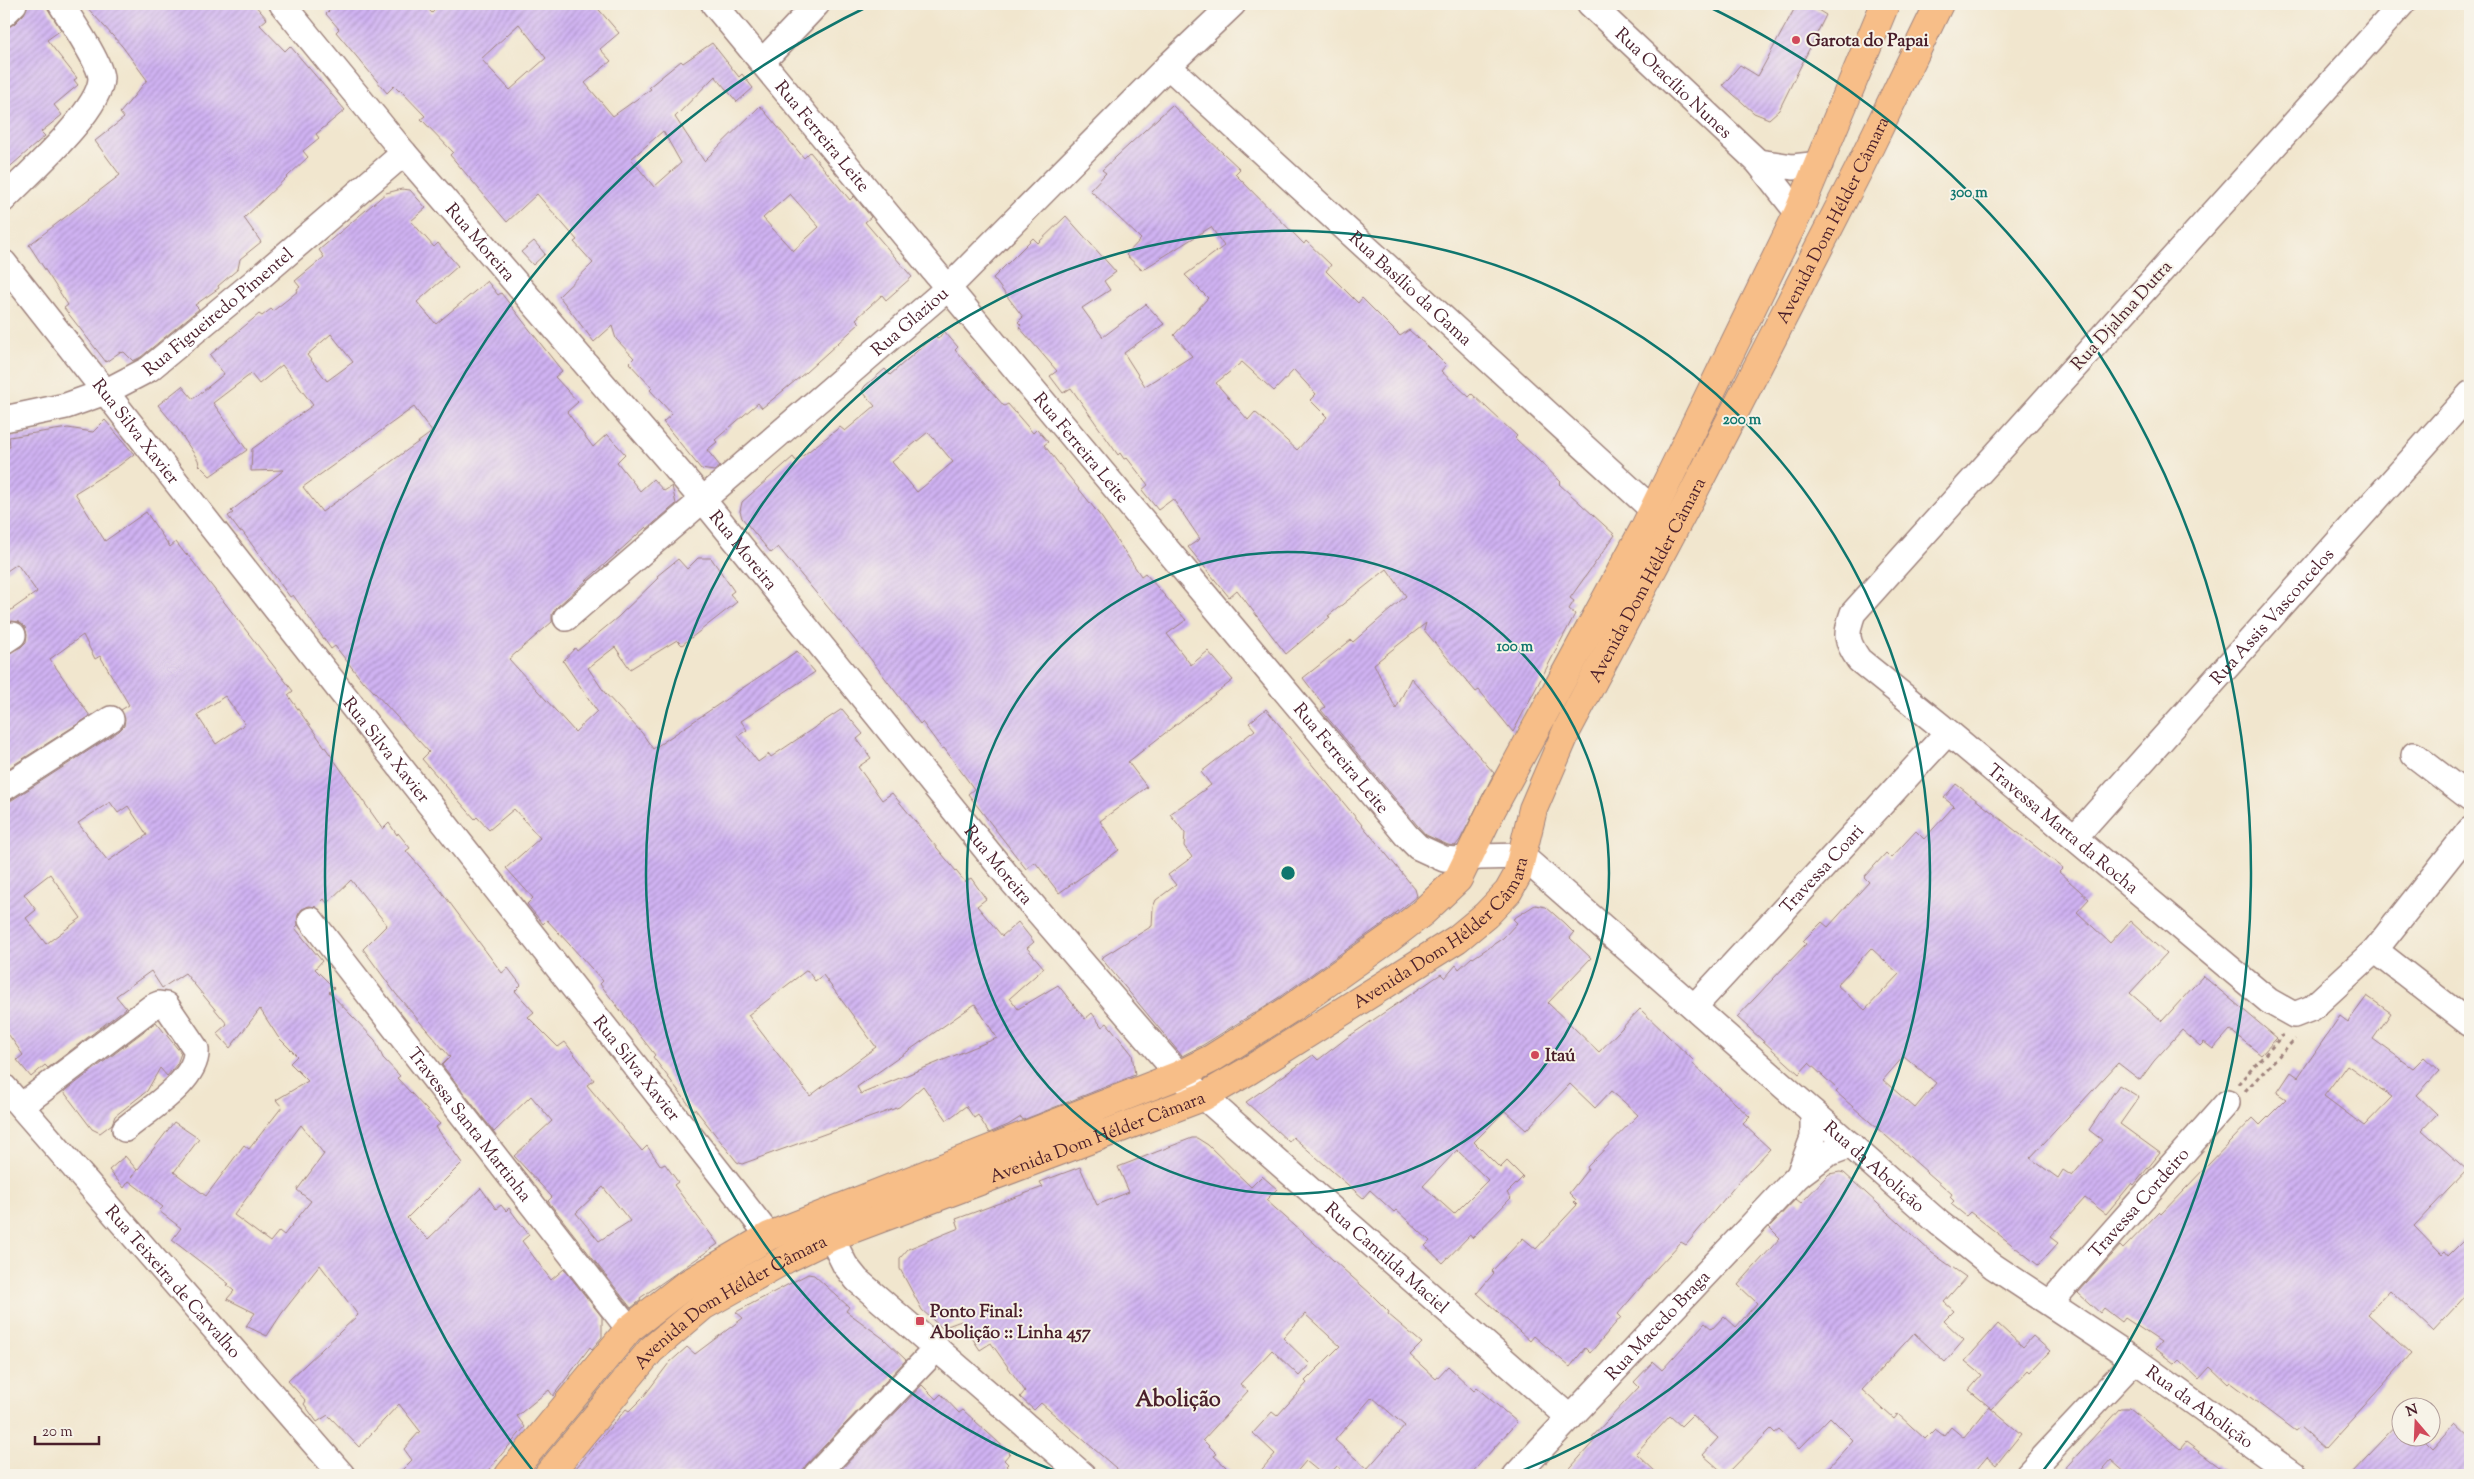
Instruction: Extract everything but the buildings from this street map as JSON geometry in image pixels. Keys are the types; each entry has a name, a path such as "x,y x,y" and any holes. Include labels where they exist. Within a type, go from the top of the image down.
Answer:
{"main road":[{"name":"Avenida Dom Hélder Câmara","path":"509,1475 629,1329 684,1286 769,1236 1179,1075 1211,1059 1290,1009 1390,938 1458,879 1498,799 1654,510 1798,213 1885,4"},
{"name":"Avenida Dom Hélder Câmara","path":"548,1475 651,1350 703,1306 786,1259 831,1237 1203,1097 1248,1071 1457,939 1486,915 1508,892 1517,876 1533,809 1567,730 1719,442 1858,171 1939,4"}],"street":[{"path":"4,14 14,4"},
{"path":"4,199 85,115 97,97 101,77 93,58 61,4"},
{"name":"Rua Moreira","path":"282,4 404,154 703,500 1010,879 1179,1075 1203,1097"},
{"name":"Rua Ferreira Leite","path":"714,4 763,61 948,288 1406,835 1418,847 1432,854 1455,860 1469,859"},
{"path":"763,61 817,4"},
{"name":"Rua Glaziou","path":"566,618 948,288 1168,66 1233,4"},
{"name":"Rua Otacílio Nunes","path":"1590,4 1758,162 1798,213"},
{"name":"Rua Djalma Dutra","path":"1847,631 1853,613 1859,606 2402,4"},
{"name":"Rua Basílio da Gama","path":"1168,66 1654,510"},
{"name":"Rua Figueiredo Pimentel","path":"4,419 66,406 105,392 149,369 254,283 404,154"},
{"path":"1758,162 1793,167 1820,164"},
{"name":"Rua Silva Xavier","path":"4,263 769,1236"},
{"name":"Rua Assis Vasconcelos","path":"2075,837 2470,394"},
{"name":"Travessa Marta da Rocha","path":"1847,631 1850,646 1860,660 2270,1001 2290,1023"},
{"path":"4,788 111,719"},
{"name":"Travessa Coari","path":"1694,1007 1948,732"},
{"path":"2414,756 2470,798"},
{"path":"2290,1023 2312,1008 2375,950 2470,830"},
{"path":"1469,859 1522,856"},
{"name":"Rua da Abolição","path":"1522,856 1939,1223 1993,1266 2134,1360 2295,1475"},
{"name":"Travessa Santa Martinha","path":"311,920 629,1329"},
{"path":"2375,950 2470,1024"},
{"path":"21,1106 152,1007 159,1004 166,1005 196,1049 197,1058 191,1070 176,1088 125,1129"},
{"name":"Rua Teixeira de Carvalho","path":"4,1087 342,1475"},
{"name":"Travessa Cordeiro","path":"2050,1303 2235,1094"},
{"name":"Rua Cantilda Maciel","path":"1203,1097 1570,1418"},
{"name":"Rua Macedo Braga","path":"1799,1174 1814,1138 1813,1112"},
{"name":"Rua Macedo Braga","path":"1516,1475 1799,1174 1827,1154 1851,1145"},
{"path":"831,1237 845,1264 857,1280 1083,1475"},
{"path":"816,1475 936,1348"},
{"path":"2028,1475 2134,1360"}],"path":[{"path":"2235,1094 2290,1023"},
{"path":"2235,1094 2294,1039"}],"place":[{"name":"Garota do Papai","path":"1796,40"},
{"name":"Itaú","path":"1535,1055"},
{"name":"Ponto Final: Abolição :: Linha 457","path":"920,1321"}],"district":[{"name":"Abolição","path":"1178,1398"}]}
